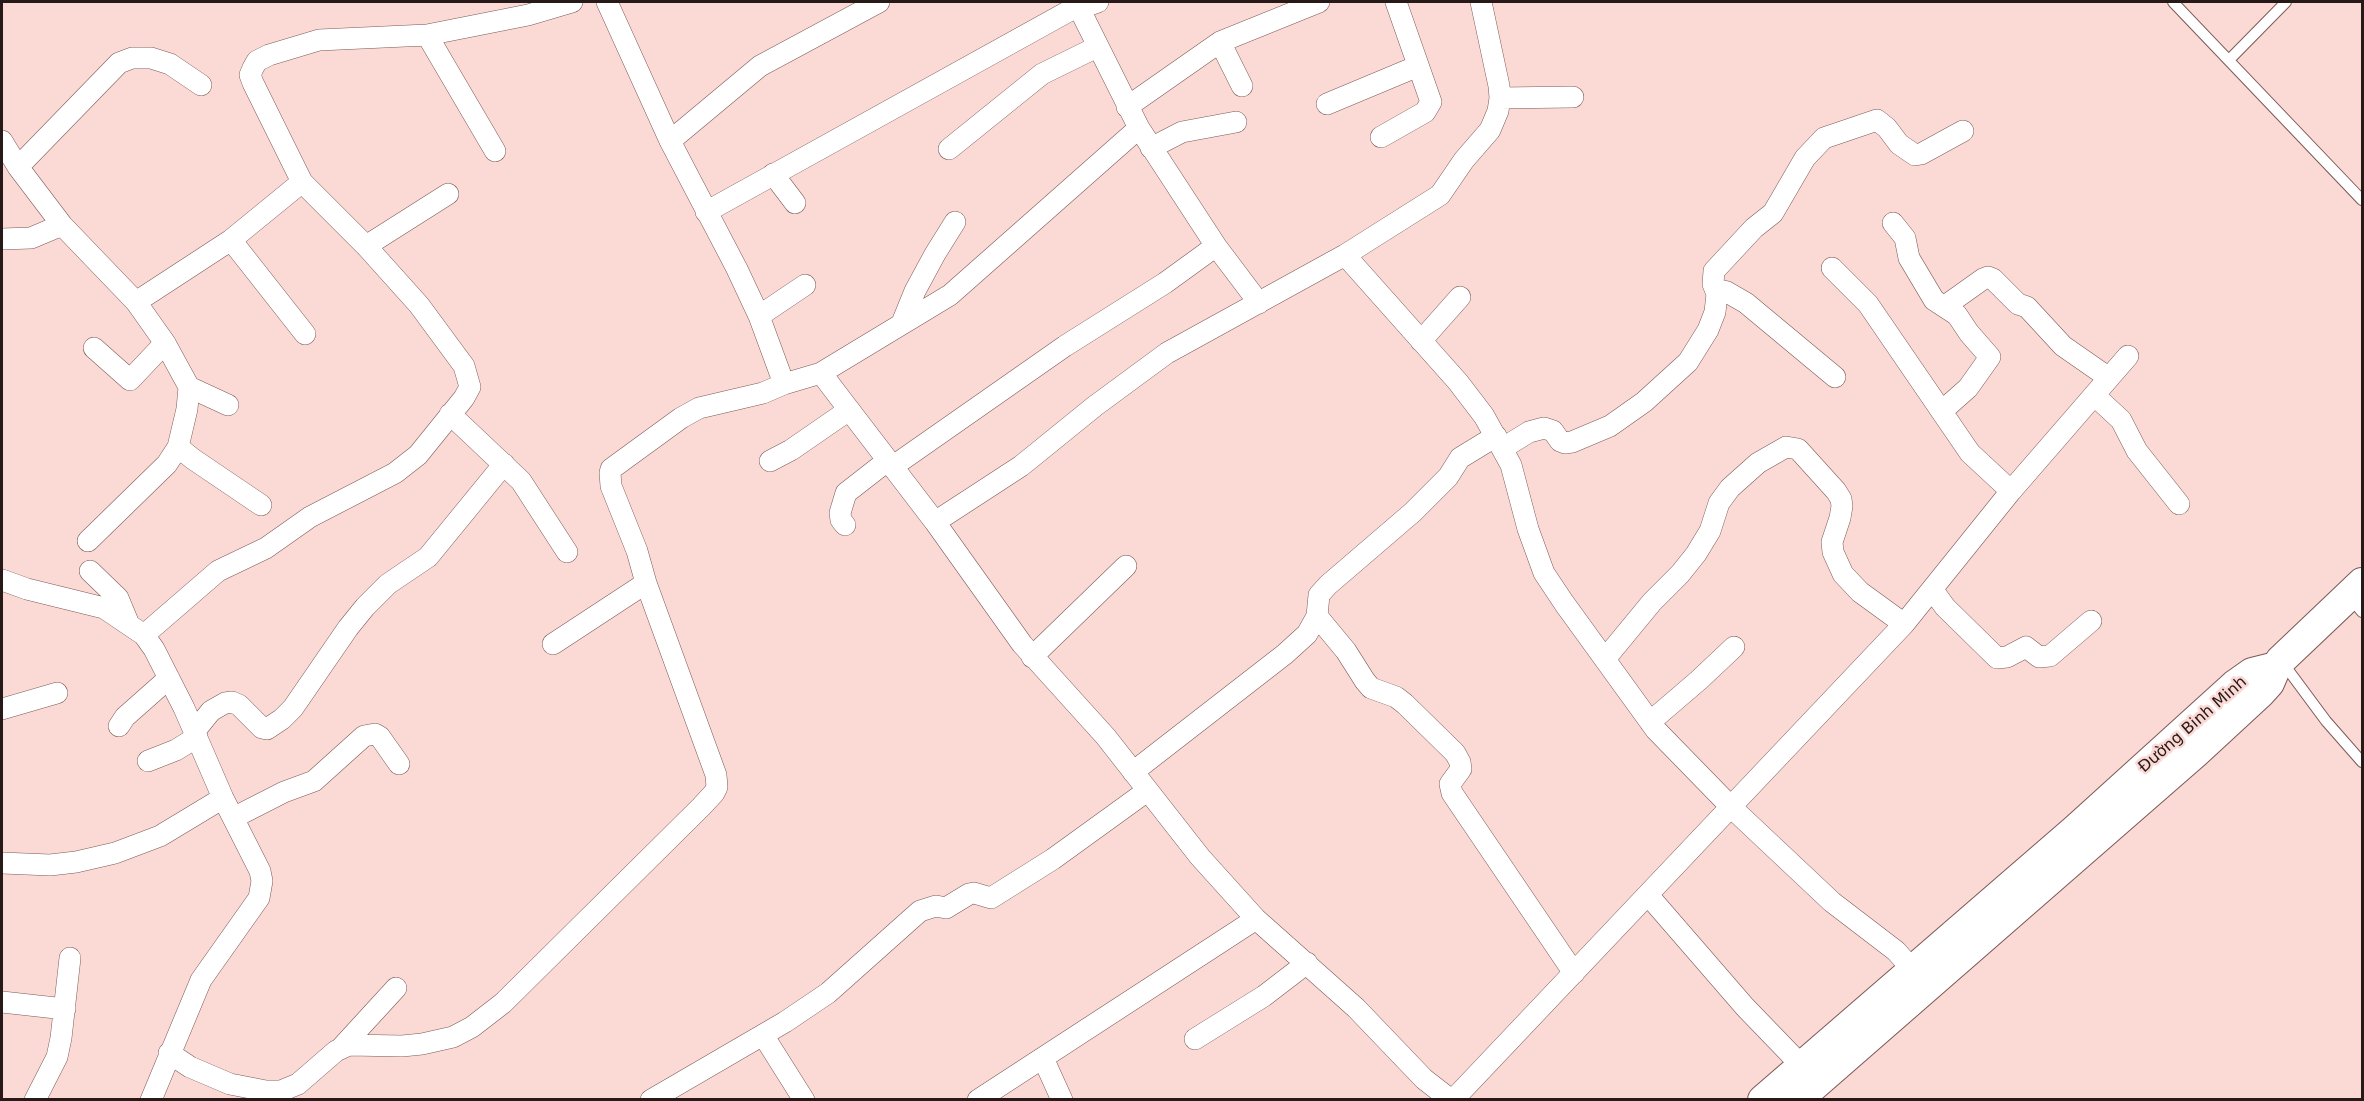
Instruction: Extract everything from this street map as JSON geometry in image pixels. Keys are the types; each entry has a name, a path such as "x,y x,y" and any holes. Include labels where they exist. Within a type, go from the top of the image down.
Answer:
{"main road":[{"path":"2278,664 2358,597"},
{"name":"Đường Binh Minh","path":"1797,1100 1888,1006 1912,969 2074,830 2235,685 2252,673 2278,664"},
{"name":"Đường Binh Minh","path":"1763,1100 1801,1065 1888,1006 2195,753 2260,693 2269,683 2278,664"}],"street":[{"path":"607,2 670,141 759,316 784,384"},
{"path":"670,141 760,66 879,2"},
{"path":"1127,107 1220,42 1319,2"},
{"path":"1382,137 1430,106 1430,98 1396,2"},
{"path":"934,522 1021,466 1167,353 1345,255 1440,195 1464,160 1490,130 1500,99 1481,2"},
{"path":"136,628 218,571 266,548 310,517 395,473 418,455 464,398 470,387 464,366 419,305 366,246 302,182 250,75 257,62 286,48 319,40 427,35 528,15 563,3"},
{"path":"706,212 1083,5 1097,47 1139,128 1216,246 1259,303"},
{"path":"427,35 495,151"},
{"path":"1220,42 1242,86"},
{"path":"949,149 1042,74 1097,47"},
{"path":"18,167 120,63 132,58 151,58 170,64 201,85"},
{"path":"1327,104 1418,66"},
{"path":"1500,99 1573,97"},
{"path":"1133,772 1285,654 1307,634 1317,616 1319,595 1413,512 1448,477 1460,458 1544,428 1553,431 1560,441 1572,442 1610,426 1644,402 1688,362 1715,312 1717,294 1714,272 1754,228 1773,213 1805,158 1824,138 1877,120 1887,128 1899,144 1915,155 1963,131"},
{"path":"1151,148 1182,132 1236,122"},
{"path":"341,1048 354,1045 422,1044 453,1037 479,1022 503,1003 609,900 714,793 717,786 716,775 646,583 637,551 611,486 611,469 681,418 699,408 763,393 821,373 950,295 1139,128"},
{"path":"2,141 18,167 62,225 136,302 165,343 189,387 228,405"},
{"path":"773,174 795,203"},
{"path":"136,302 231,240 302,182"},
{"path":"366,246 448,194"},
{"path":"902,323 915,291 955,222"},
{"path":"1893,223 1905,238 1909,258 1934,300 1957,315 1990,357 1968,388 1942,411"},
{"path":"2,239 31,238 62,225"},
{"path":"231,240 305,334"},
{"path":"845,525 840,513 846,493 1065,346 1165,283 1216,246"},
{"path":"1345,255 1473,400 1500,442 1511,465 1528,529 1544,573 1650,722 1731,807 1832,902 1896,951 1912,969"},
{"path":"1832,268 1868,304 1970,453 2011,491"},
{"path":"1945,306 1983,279 1988,277 1993,279 2018,304 2027,307 2062,346 2109,378"},
{"path":"759,316 805,285"},
{"path":"1715,289 1727,292 1746,303 1835,377"},
{"path":"1421,341 1460,297"},
{"path":"94,348 130,380 165,343"},
{"path":"821,373 934,522 1032,657 1092,721 1200,857 1256,920 1356,1008 1424,1079 1452,1100 1904,624 2011,491 2128,356"},
{"path":"88,541 167,464 179,444 189,387"},
{"path":"2094,395 2121,420 2137,451 2179,504"},
{"path":"770,461 791,450 849,410"},
{"path":"450,414 504,464 531,494 567,552"},
{"path":"179,444 214,464"},
{"path":"179,444 193,459 261,505"},
{"path":"1605,659 1652,602 1696,554 1710,531 1719,503 1730,488 1758,463 1786,447 1798,449 1841,499 1841,512 1832,542 1833,552 1843,574 1860,592 1904,624"},
{"path":"148,761 176,750 196,734 211,711 218,705 225,703 239,705 262,728 267,729 282,719 293,708 365,607 388,584 418,566 428,557 504,464"},
{"path":"1032,657 1126,566"},
{"path":"90,571 118,598 136,628 154,649 196,734 223,798 260,871 262,881 259,898 201,980 151,1100"},
{"path":"2,580 27,589 104,609 136,628"},
{"path":"554,644 646,583"},
{"path":"1932,589 1945,607 1997,658 2007,657 2026,646 2039,657 2050,656 2091,621"},
{"path":"1317,616 1346,651 1371,688 1396,697 1455,753 1461,769 1450,784 1452,793 1574,973"},
{"path":"1650,722 1699,681 1734,647"},
{"path":"120,726 125,717 169,678"},
{"path":"2,709 57,693"},
{"path":"233,818 284,792 314,782 369,734 380,737 399,764"},
{"path":"661,1097 828,993 920,911 936,906 946,908 974,893 991,898 1053,859 1147,791"},
{"path":"2,862 50,865 115,853 160,836 223,798"},
{"path":"1648,895 1745,1007 1801,1065"},
{"path":"978,1100 1256,920"},
{"path":"35,1100 57,1057 70,958"},
{"path":"1195,1039 1254,1003 1307,963"},
{"path":"169,1053 190,1067 230,1084 266,1091 281,1091 298,1084 341,1048 396,988"},
{"path":"2,1002 65,1009"},
{"path":"763,1035 804,1100"},
{"path":"1043,1059 1062,1100"}],"lane":[{"path":"2173,2 2362,200"},
{"path":"2229,60 2286,2"},
{"path":"2278,664 2362,762"}]}
